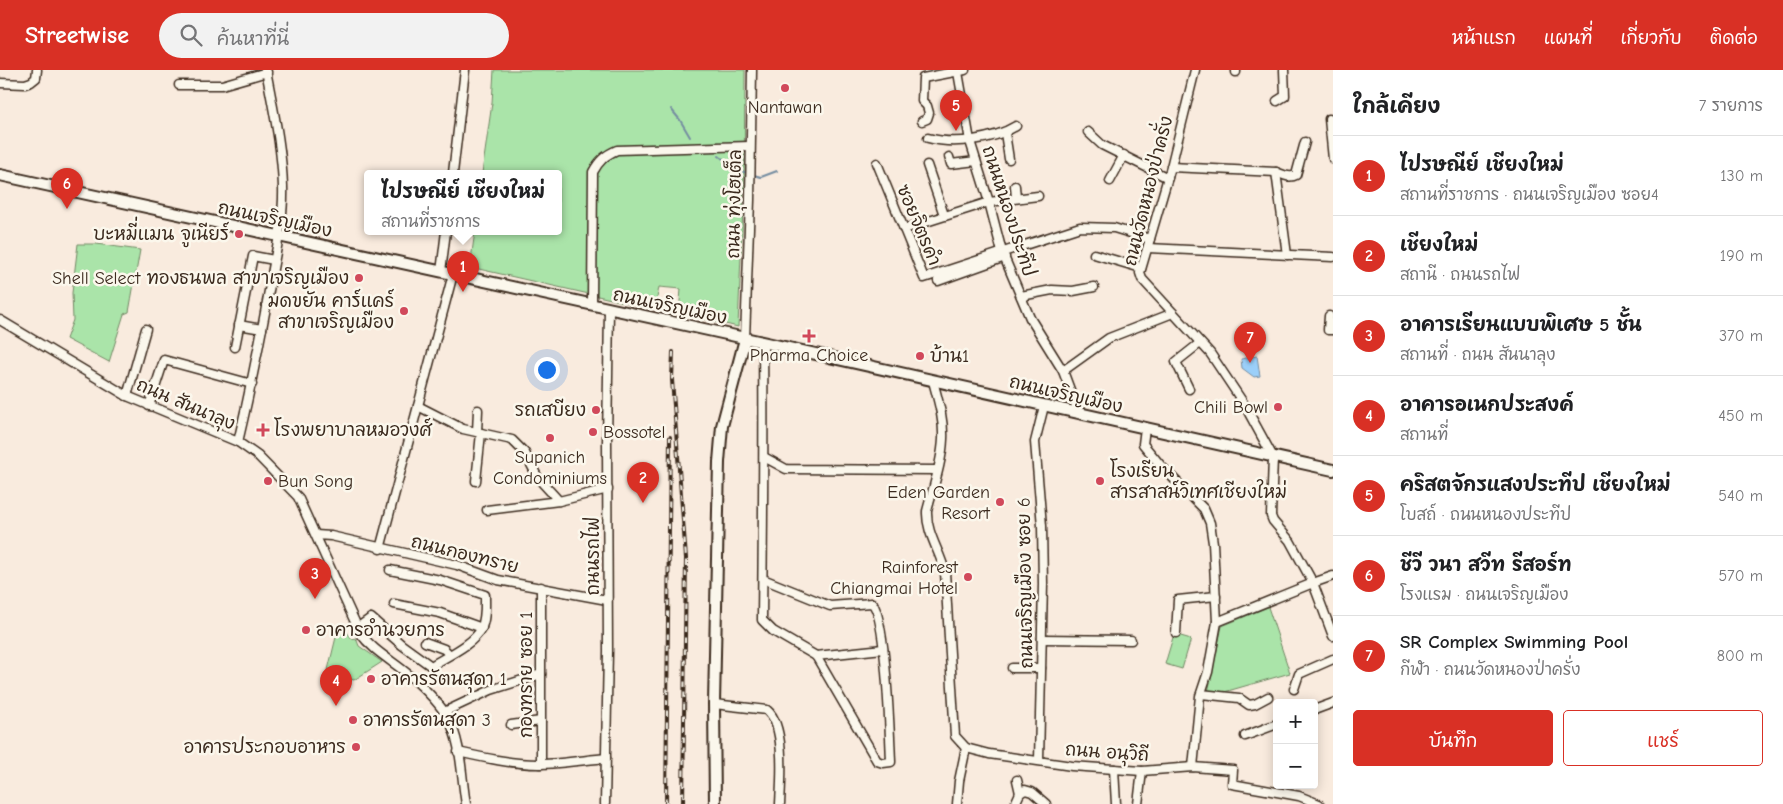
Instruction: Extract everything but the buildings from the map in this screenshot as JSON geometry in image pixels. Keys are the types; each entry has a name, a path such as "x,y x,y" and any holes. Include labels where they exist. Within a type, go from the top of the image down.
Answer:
{"main road":[{"name":"ถนนเจริญเมือง","path":"0,175 1333,470"},
{"path":"731,336 741,352"},
{"path":"714,804 719,462 722,426 745,339"},
{"path":"741,352 753,344 761,343"}],"street":[{"path":"0,84 31,82 36,78 36,70"},
{"path":"453,170 465,70"},
{"name":"ถนน ทุ่งโฮเต็ล","path":"745,339 752,70"},
{"path":"1277,101 1285,96 1284,70"},
{"path":"179,85 222,85 266,71 283,188 279,236 252,384 238,442"},
{"path":"922,121 927,119 929,113 927,106 922,101 923,78 961,71"},
{"name":"ถนนหนองประทีป","path":"961,71 970,141 1004,255 1030,318 1063,371 1079,414"},
{"name":"ถนนวัดหนองป่าครั่ง","path":"1195,72 1168,178 1140,273 1142,279 1210,353 1244,404 1274,457"},
{"path":"1329,119 1333,158"},
{"path":"928,138 934,140 970,141 1005,133 1016,126"},
{"path":"1088,132 1102,145 1168,178"},
{"path":"1005,133 1009,159"},
{"path":"1171,167 1276,172 1288,176 1296,175 1305,142"},
{"path":"592,305 592,172 599,161 608,153 617,150 750,146"},
{"path":"1110,181 1124,155"},
{"path":"949,157 951,164 976,161"},
{"name":"ซอยจิตรคำ","path":"877,163 924,278 1004,255"},
{"path":"927,165 944,215"},
{"path":"1276,172 1287,256"},
{"path":"1015,186 1016,198"},
{"path":"904,229 989,202 1038,196"},
{"path":"938,281 1080,227 1114,228 1150,239"},
{"path":"441,272 446,235"},
{"path":"1148,248 1333,258"},
{"path":"1094,254 1142,268"},
{"path":"235,347 253,256 274,260"},
{"path":"380,549 453,274"},
{"path":"1021,296 1052,290 1073,291 1094,287"},
{"name":"ถนนรถไฟ","path":"605,804 609,309"},
{"path":"1063,371 1109,338 1173,313"},
{"path":"1329,316 1328,330 1333,330"},
{"name":"ถนน สันนาลุง","path":"0,320 127,396 238,442 258,456 298,497 357,628 368,644 410,676 444,712 454,735 466,804"},
{"path":"239,325 262,329"},
{"path":"127,396 146,329"},
{"path":"761,343 764,457 762,620 773,631 816,656 877,761 883,763 892,762 882,634 876,607 872,603 830,606 763,579"},
{"path":"1190,389 1176,362 1200,343"},
{"path":"149,406 164,360 252,384"},
{"path":"933,381 943,428 942,448 927,511 927,520 930,534 945,572 955,736 966,748 959,781 957,804"},
{"path":"418,406 449,423 479,433 503,436 512,440 519,445 538,478 558,501"},
{"name":"ถนนเจริญเมือง ซอย 6","path":"1040,760 1043,597 1042,526 1035,442 1044,406"},
{"path":"476,481 479,433 478,410"},
{"path":"1145,428 1143,444 1165,470 1204,508 1210,523 1213,543 1217,622 1208,672 1201,694 1193,767"},
{"path":"764,457 786,469 937,470"},
{"path":"1274,457 1273,521 1290,541 1313,583 1333,636"},
{"path":"487,510 558,501 608,489"},
{"name":"ถนนกองทราย","path":"316,535 331,536 380,549 457,564 498,580 607,600"},
{"path":"357,628 372,618 402,645 431,666 474,639 482,628 485,595 440,580 390,570"},
{"path":"1217,622 1333,576"},
{"name":"กองทราย ซอย 1","path":"541,587 541,764"},
{"path":"1176,633 1178,600 1216,596"},
{"path":"394,604 440,613 482,628"},
{"path":"1042,639 1131,640"},
{"path":"425,642 444,649 449,654"},
{"path":"816,656 883,648"},
{"path":"1294,689 1299,674 1333,659"},
{"path":"1012,668 1041,668"},
{"path":"444,712 491,690 541,674"},
{"path":"1201,694 1239,698 1248,705 1255,704 1268,697"},
{"path":"1318,709 1333,703"},
{"path":"714,704 767,710 773,715 781,743 780,804"},
{"path":"511,725 541,721"},
{"path":"1245,736 1273,726"},
{"name":"ถนน อนุวิถี","path":"966,748 989,754 1072,766 1142,772 1193,767 1233,770 1232,784 1299,796 1319,804"},
{"path":"458,752 492,759 541,764 606,758"},
{"path":"1114,769 1116,804"},
{"path":"1138,804 1142,772"},
{"path":"1017,780 1020,793"},
{"path":"1015,804 1020,793 1025,790 1032,792 1046,804"}],"green space":[{"path":"494,70 745,70 744,184 738,327 679,313 681,289 659,287 655,309 470,267 474,235 562,235 562,170 482,170 492,103"},
{"path":"78,244 96,244 140,250 129,312 124,314 109,362 66,339 73,320 72,293"},
{"path":"1268,607 1290,673 1207,697 1222,626"},
{"path":"338,629 347,632 352,639 356,638 359,646 382,662 354,680 327,674"},
{"path":"1174,634 1191,639 1182,669 1165,664"}],"water":[{"path":"1257,356 1260,376 1254,377 1242,368 1241,359"}],"waterway":[{"path":"671,109 690,137"},
{"path":"719,156 738,170 747,173"},
{"path":"754,175 761,177 777,171"}],"railway":[{"path":"673,352 672,380 686,558 683,804"},
{"path":"666,804 670,437"}],"place":[{"name":"Nantawan","path":"785,88"},
{"name":"คริสตจักรแสงประทีป เชียงใหม่","path":"956,131"},
{"name":"ชีวี วนา สวีท รีสอร์ท","path":"67,209"},
{"name":"บะหมี่แมน จูเนียร์","path":"239,234"},
{"name":"Shell Select ทองธนพล สาขาเจริญเมือง","path":"359,278"},
{"name":"ไปรษณีย์ เชียงใหม่","path":"463,292"},
{"name":"มดขยัน คาร์แคร์ สาขาเจริญเมือง","path":"404,311"},
{"name":"Pharma Choice","path":"809,336"},
{"name":"บ้าน1","path":"920,356"},
{"name":"SR Complex Swimming Pool","path":"1250,363"},
{"name":"Chili Bowl","path":"1278,407"},
{"name":"รถเสบียง","path":"596,410"},
{"name":"โรงพยาบาลหมอวงศ์","path":"263,430"},
{"name":"Bossotel","path":"593,432"},
{"name":"Supanich Condominiums","path":"550,438"},
{"name":"Bun Song","path":"268,481"},
{"name":"โรงเรียน สารสาสน์วิเทศเชียงใหม่","path":"1100,481"},
{"name":"Eden Garden Resort","path":"1000,502"},
{"name":"เชียงใหม่","path":"643,503"},
{"name":"Rainforest Chiangmai Hotel","path":"968,577"},
{"name":"อาคารเรียนแบบพิเศษ 5 ชั้น","path":"315,599"},
{"name":"อาคารอำนวยการ","path":"306,630"},
{"name":"อาคารรัตนสุดา 1","path":"371,679"},
{"name":"อาคารอเนกประสงค์","path":"336,706"},
{"name":"อาคารรัตนสุดา 3","path":"353,720"},
{"name":"อาคารประกอบอาหาร","path":"356,747"}]}
